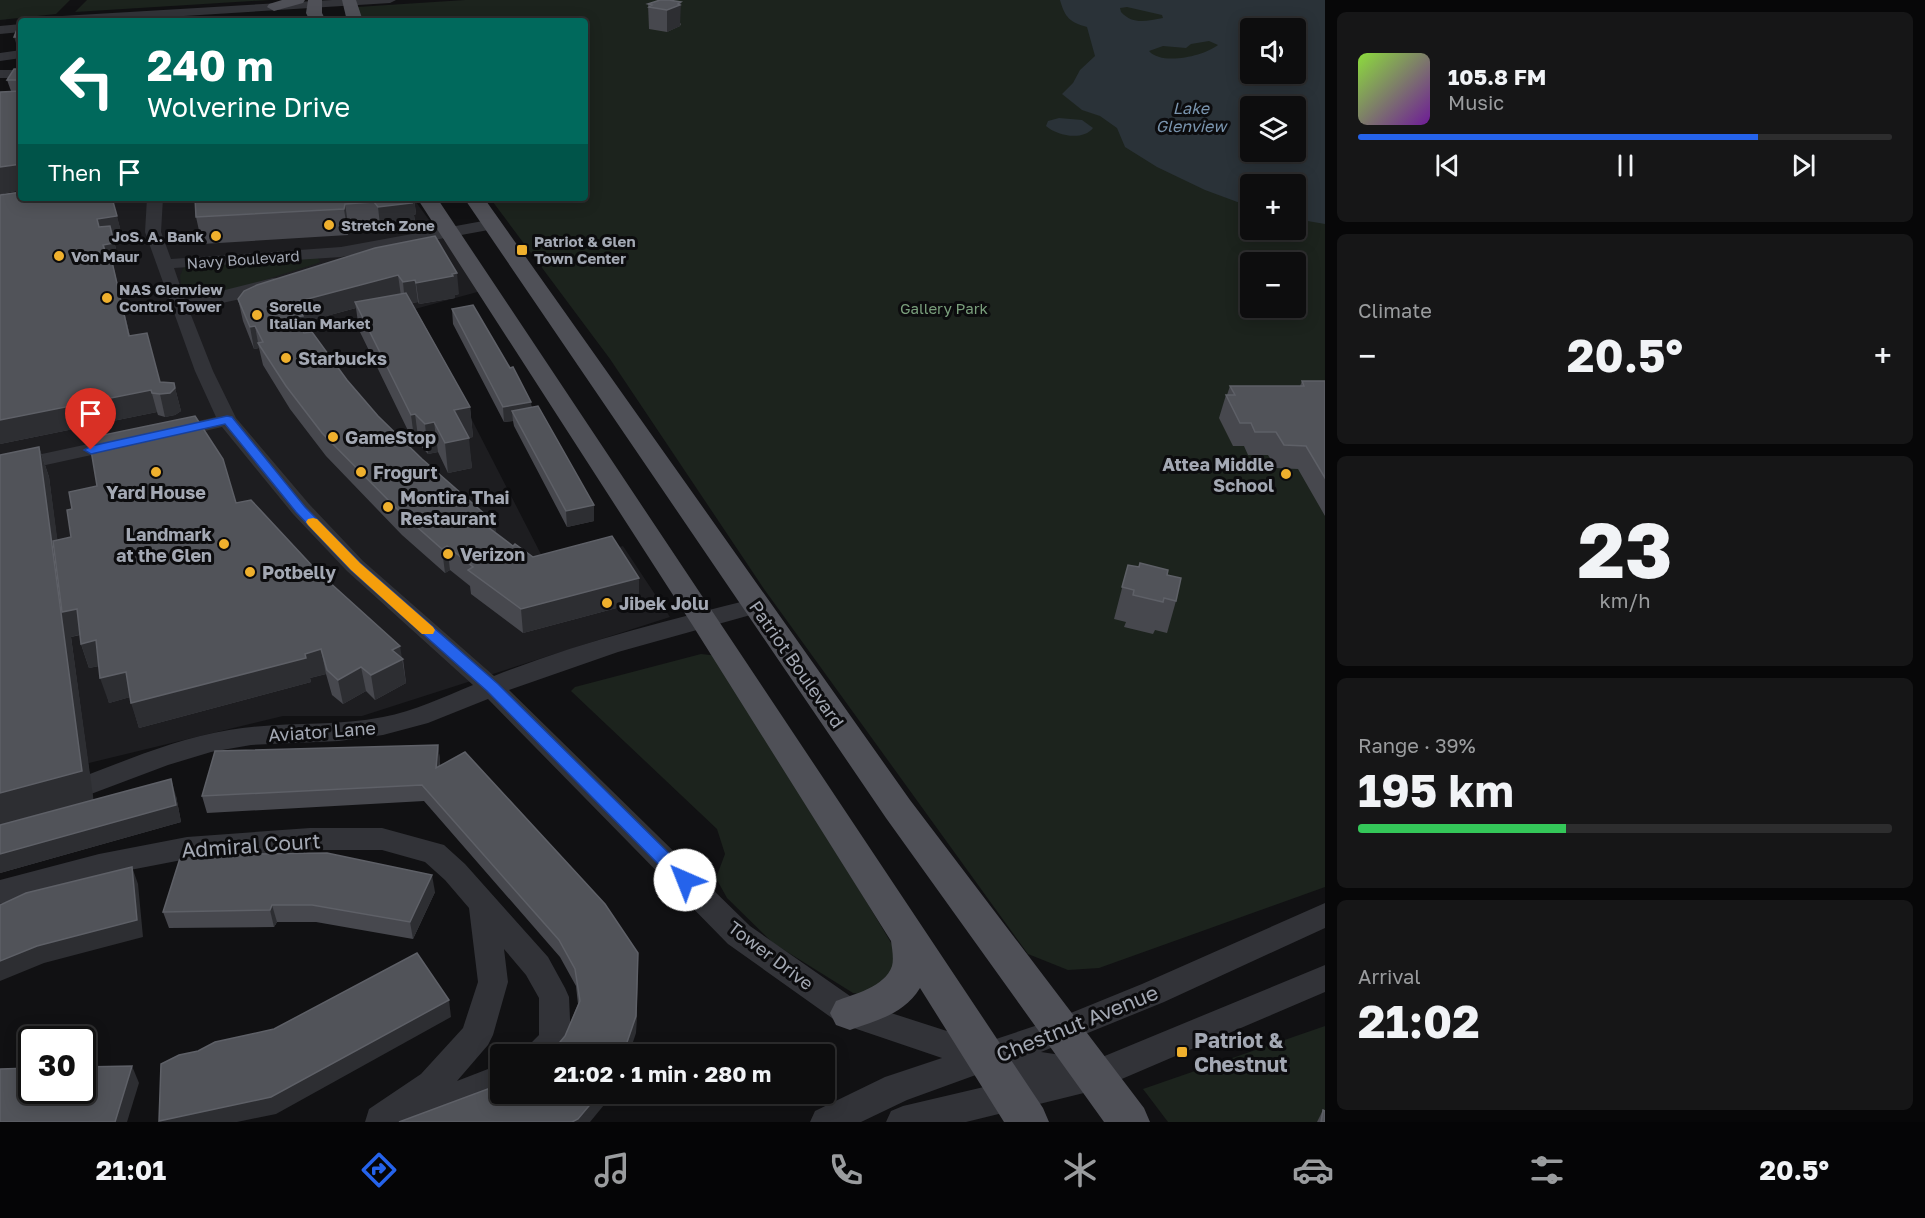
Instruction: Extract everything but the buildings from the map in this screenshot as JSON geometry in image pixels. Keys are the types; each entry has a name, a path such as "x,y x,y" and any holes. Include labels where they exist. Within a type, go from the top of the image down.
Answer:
{"main road":[{"path":"274,8 298,0"},
{"path":"349,1 354,18"},
{"path":"429,201 704,619 1019,1109"},
{"name":"Patriot Boulevard","path":"476,201 898,810 1129,1122"},
{"path":"850,1013 882,1001 898,989 912,968 910,941"}],"street":[{"path":"89,18 274,8 313,11 349,1 390,0"},
{"path":"99,18 104,17"},
{"path":"0,25 18,23"},
{"path":"0,30 18,28"},
{"path":"18,54 2,56 0,72 18,74"},
{"name":"Tower Drive","path":"155,201 153,232 178,307 227,420 301,509 355,567 492,688 739,935 850,1013 986,1058 1096,1075"},
{"name":"Navy Boulevard","path":"165,264 321,253 452,237 497,229"},
{"name":"Navy Boulevard","path":"316,270 452,237"},
{"name":"Navy Boulevard","path":"321,253 333,266"},
{"name":"Navy Boulevard","path":"178,307 230,296 289,278"},
{"path":"0,469 227,420"},
{"name":"Aviator Lane","path":"91,784 173,753 228,739 280,733 373,729 405,721 520,675 588,652 667,628 757,606"},
{"name":"Admiral Court","path":"0,892 99,865 187,848 310,839 382,839 434,853 455,872 537,966 554,997 555,1041 552,1044"},
{"path":"379,1121 433,1084 477,1035 493,982 483,904"},
{"name":"Chestnut Avenue","path":"827,1122 897,1088 1063,1030 1153,993 1325,915"},
{"path":"903,1122 1019,1109 1325,978"},
{"path":"379,1121 490,1083"}],"shaded area":[{"path":"0,114 18,114 18,201 415,201 481,291 415,309 546,564 623,546 670,617 362,716 283,716 89,763 0,829"}],"green space":[{"path":"0,0 70,0 56,14 0,20"},
{"path":"87,0 270,0 75,12"},
{"name":"Gallery Park","path":"465,0 1325,0 1325,887 1099,968 1068,970 1028,954 764,589 610,359 492,201 588,201 588,18 362,18 357,7"},
{"path":"318,257 320,262 315,264 217,295 202,298 182,294 180,276 184,266"},
{"path":"701,654 719,656 893,946 908,978 891,998 853,993 773,943 727,898 716,878 725,854 717,829 571,691 575,687"},
{"path":"1325,1026 1325,1122 1168,1122 1143,1089"}],"water":[{"name":"Lake Glenview","path":"1060,0 1325,0 1325,224 1306,221 1306,174 1240,174 1240,203 1205,190 1157,167 1125,147 1117,128 1100,116 1082,110 1062,94 1073,83 1080,70 1095,56 1087,27 1076,23 1066,15","holes":["1127,7 1162,15 1163,18 1136,21 1121,12 1120,8","1209,41 1218,45 1203,53 1183,58 1163,58 1149,51 1163,46 1186,48 1191,44"]},
{"path":"1059,118 1082,120 1093,128 1083,135 1070,136 1046,126 1048,121"}],"slow traffic":[{"path":"313,522 355,567 427,630"}],"place":[{"name":"Stretch Zone","path":"329,225"},
{"name":"JoS. A. Bank","path":"216,236"},
{"name":"Patriot & Glen Town Center","path":"522,250"},
{"name":"Von Maur","path":"59,256"},
{"name":"NAS Glenview Control Tower","path":"107,298"},
{"name":"Sorelle Italian Market","path":"257,315"},
{"name":"Starbucks","path":"286,358"},
{"name":"GameStop","path":"333,437"},
{"name":"Yard House","path":"156,472"},
{"name":"Frogurt","path":"361,472"},
{"name":"Attea Middle School","path":"1286,474"},
{"name":"Montira Thai Restaurant","path":"388,507"},
{"name":"Landmark at the Glen","path":"224,544"},
{"name":"Verizon","path":"448,554"},
{"name":"Potbelly","path":"250,572"},
{"name":"Jibek Jolu","path":"607,603"},
{"name":"Patriot & Chestnut","path":"1182,1052"}],"route":[{"path":"91,450 227,420 301,509 355,567 492,688 685,880"}]}
